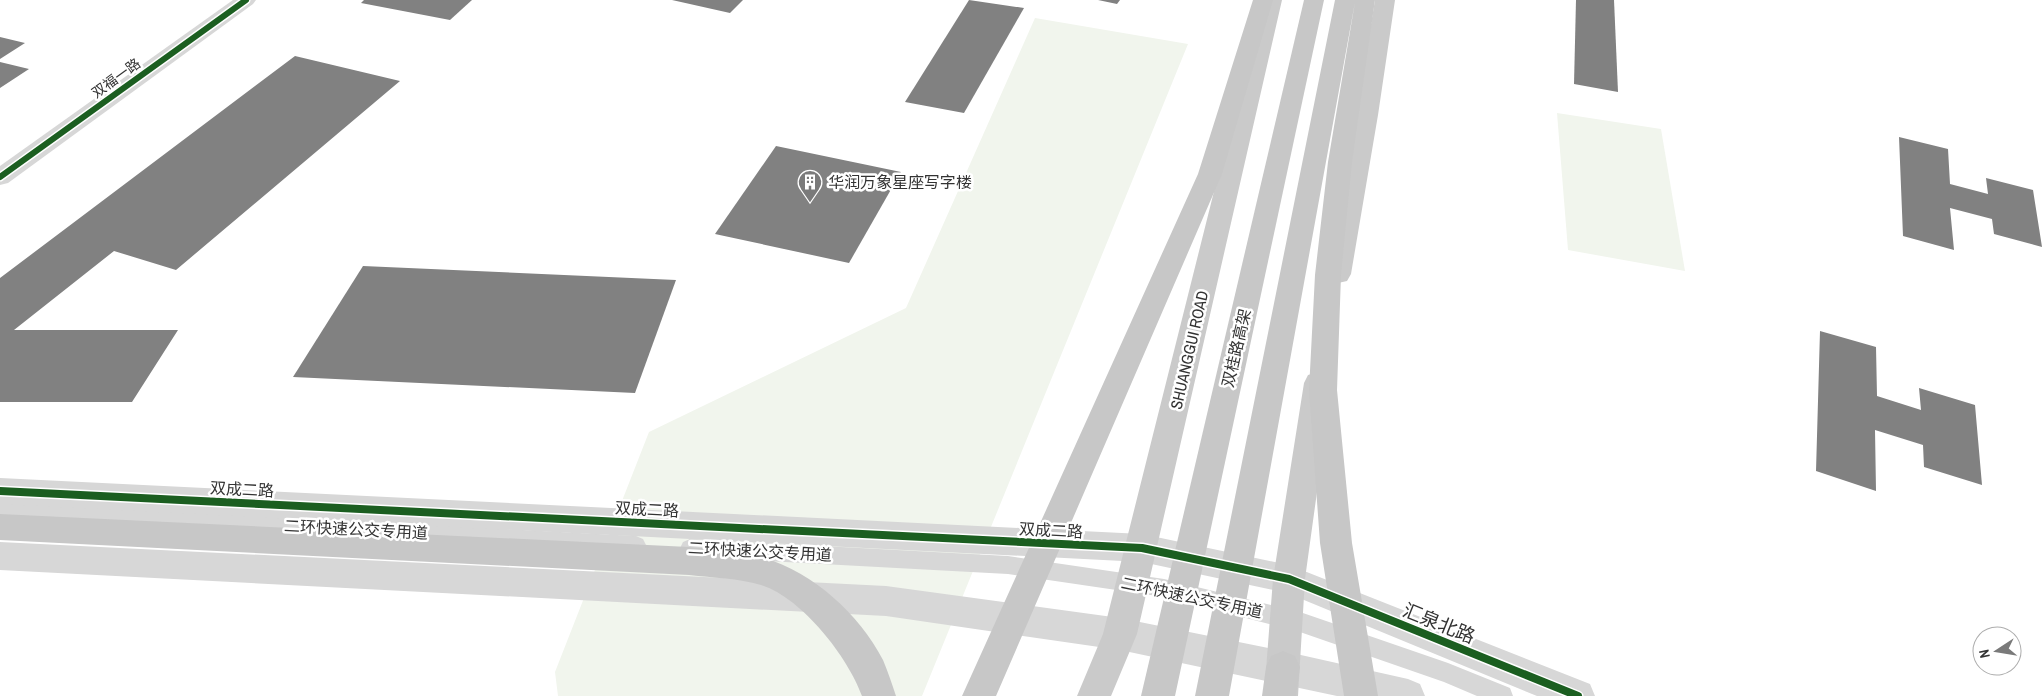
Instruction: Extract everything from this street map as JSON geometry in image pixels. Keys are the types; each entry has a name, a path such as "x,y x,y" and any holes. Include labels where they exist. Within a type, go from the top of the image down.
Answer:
{"highway":[{"path":"979,696 1210,174 1263,0"},
{"name":"双桂路高架","path":"1158,696 1314,0"},
{"path":"1212,696 1345,0"},
{"path":"1361,696 1336,543 1324,390 1328,276 1331,247 1340,162 1365,0"},
{"path":"0,527 689,561 732,566 773,575 810,598 846,635 869,670 879,696"}],"main road":[{"name":"SHUANGGUI ROAD","path":"1094,696 1120,634 1142,548 1272,0"},
{"path":"1281,686 1289,579 1310,424 1367,115 1385,0"},
{"path":"1102,696 1120,634"}],"street":[{"name":"双福一路","path":"0,176 246,0"},
{"name":"双成二路","path":"0,490 1142,548 1289,579"},
{"path":"0,556 886,601 1120,634 1281,686 1408,696"},
{"name":"汇泉北路","path":"1289,579 1578,696"}],"lane":[{"name":"二环快速公交专用道","path":"0,510 1008,565 1164,588 1300,622 1448,673 1502,696"}],"shaded area":[{"path":"1035,18 1188,44 922,696 558,696 555,672 649,432 906,308"},
{"path":"1557,113 1661,129 1685,271 1568,250"}],"building":[{"path":"364,0 472,0 450,20 361,3"},
{"path":"672,0 743,0 730,13"},
{"path":"969,0 1024,8 964,113 905,102"},
{"path":"1098,0 1120,0 1117,4"},
{"path":"1576,0 1614,0 1618,92 1574,84"},
{"path":"0,37 25,43 0,59"},
{"path":"295,56 400,81 176,270 114,251 14,330 178,330 132,402 0,402 0,278"},
{"path":"0,62 29,69 0,88"},
{"path":"1899,137 1948,149 1950,184 1988,194 1986,178 2033,190 2042,247 1994,234 1992,219 1950,208 1954,250 1903,236"},
{"name":"华润万象星座写字楼","path":"776,146 901,172 849,263 715,234"},
{"path":"363,266 676,280 635,393 293,377"},
{"path":"1820,331 1876,347 1877,396 1921,410 1919,388 1975,405 1982,485 1924,467 1923,445 1875,430 1876,491 1816,471"}],"cycle path":[{"path":"0,177 246,0"},
{"path":"0,491 1142,548 1289,579 1578,696"}],"place":[{"name":"华润万象星座写字楼","path":"810,203"}]}
